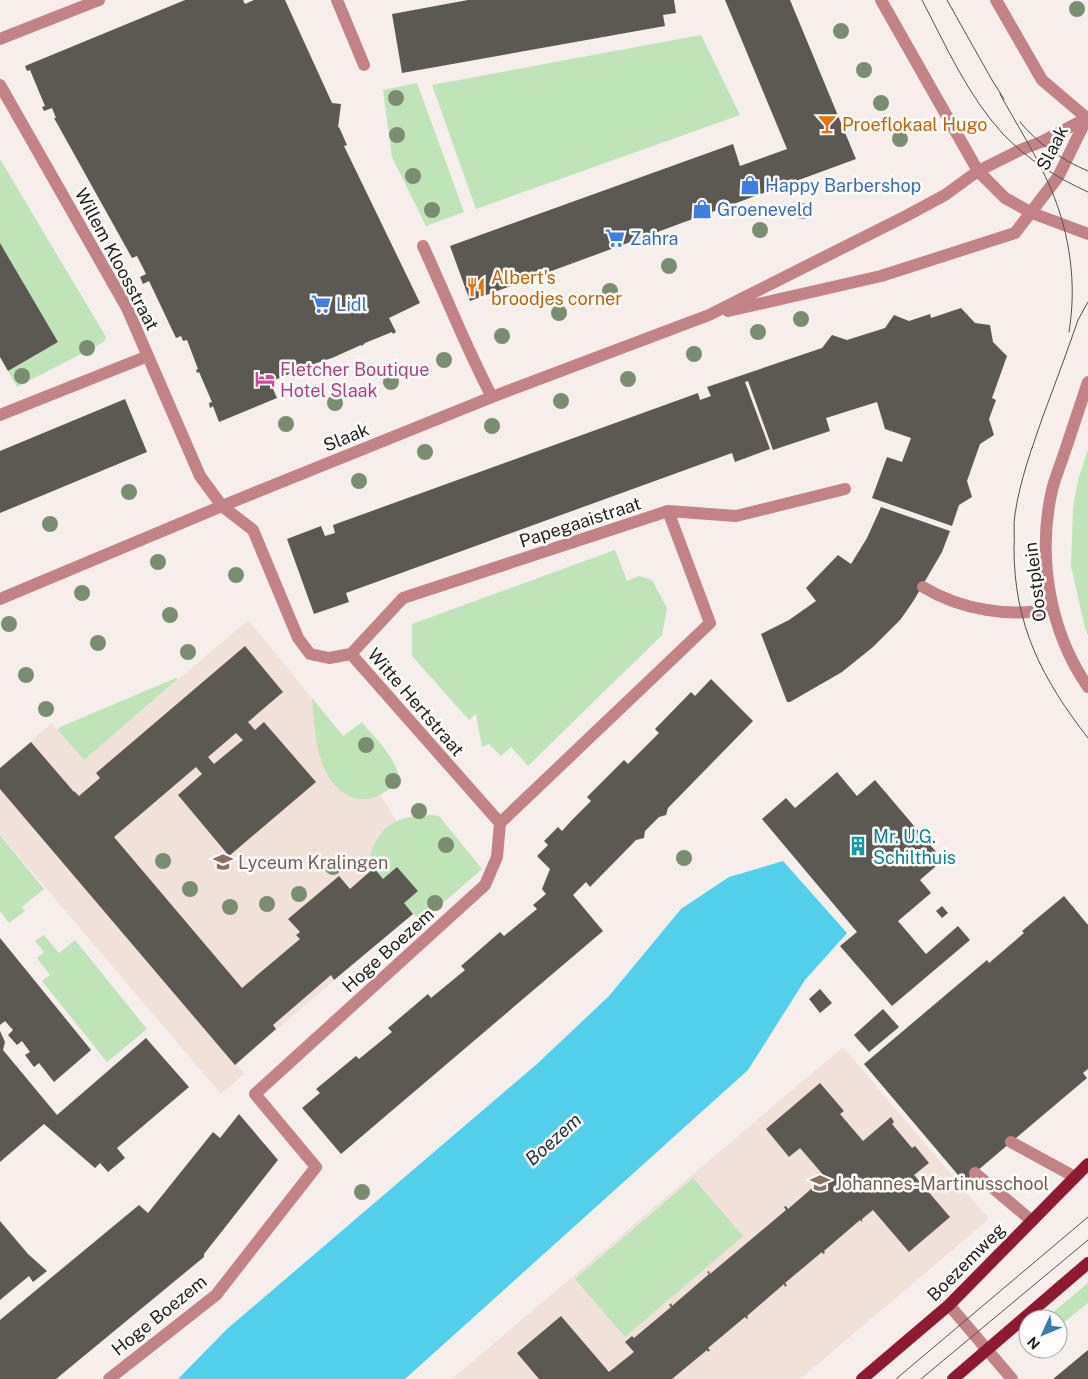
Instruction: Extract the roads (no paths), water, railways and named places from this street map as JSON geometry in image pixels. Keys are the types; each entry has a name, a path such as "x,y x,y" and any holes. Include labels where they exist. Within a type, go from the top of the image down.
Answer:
{"main road":[{"name":"Boezemweg","path":"862,1379 949,1305 1088,1164"},
{"path":"953,1379 1088,1263"}],"street":[{"path":"0,39 99,0"},
{"path":"337,0 364,65"},
{"path":"881,0 978,171 1005,198 1032,213 1088,234"},
{"path":"996,0 1042,80 1087,118"},
{"name":"Willem Kloosstraat","path":"0,85 127,308 200,476 222,506"},
{"name":"Slaak","path":"0,599 222,506 492,397 709,315 906,216 945,195 978,171 1087,118"},
{"name":"Slaak","path":"709,315 881,276 1015,233 1058,177 1087,118"},
{"path":"423,246 474,362 492,397"},
{"path":"2,410 148,356"},
{"name":"Oostplein","path":"1088,382 1055,481 1046,533 1047,570 1058,628 1082,678 1088,686"},
{"name":"Papegaaistraat","path":"351,654 403,598 668,511 736,516 845,489"},
{"name":"Witte Hertstraat","path":"222,506 253,530 298,638 310,654 329,658 351,654 500,823"},
{"path":"500,823 710,623 668,511"},
{"path":"924,587 934,594 956,602 995,612 1022,614 1053,608"},
{"name":"Hoge Boezem","path":"109,1379 216,1295 316,1167 255,1094 485,885 498,858 500,823"},
{"path":"1011,1142 1075,1177"},
{"path":"975,1173 1032,1221"},
{"path":"949,1305 1012,1379"}],"water":[{"name":"Boezem","path":"783,861 847,933 805,980 748,1070 405,1379 178,1379 227,1329 537,1064 609,996 681,909 729,877"}],"tram line":[{"path":"922,0 968,87 990,119 1022,152 1065,181 1088,192"},
{"path":"947,0 1004,99"},
{"path":"1000,94 1033,153 1058,206 1067,241 1072,278 1069,332"},
{"path":"1020,122 1051,151 1088,171"},
{"path":"1088,302 1078,320 1043,416 1020,489 1014,522 1015,576 1025,626 1044,672 1088,738"},
{"path":"896,1379 1088,1217"},
{"path":"921,1379 1088,1240"}],"place":[{"name":"Proeflokaal Hugo","path":"827,124"},
{"name":"Happy Barbershop","path":"750,185"},
{"name":"Groeneveld","path":"702,209"},
{"name":"Zahra","path":"615,238"},
{"name":"Albert's broodjes corner","path":"476,287"},
{"name":"Lidl","path":"321,304"},
{"name":"Fletcher Boutique Hotel Slaak","path":"265,379"},
{"name":"Mr. U.G. Schilthuis","path":"858,846"},
{"name":"Lyceum Kralingen","path":"223,862"},
{"name":"Johannes-Martinusschool","path":"820,1183"}]}
